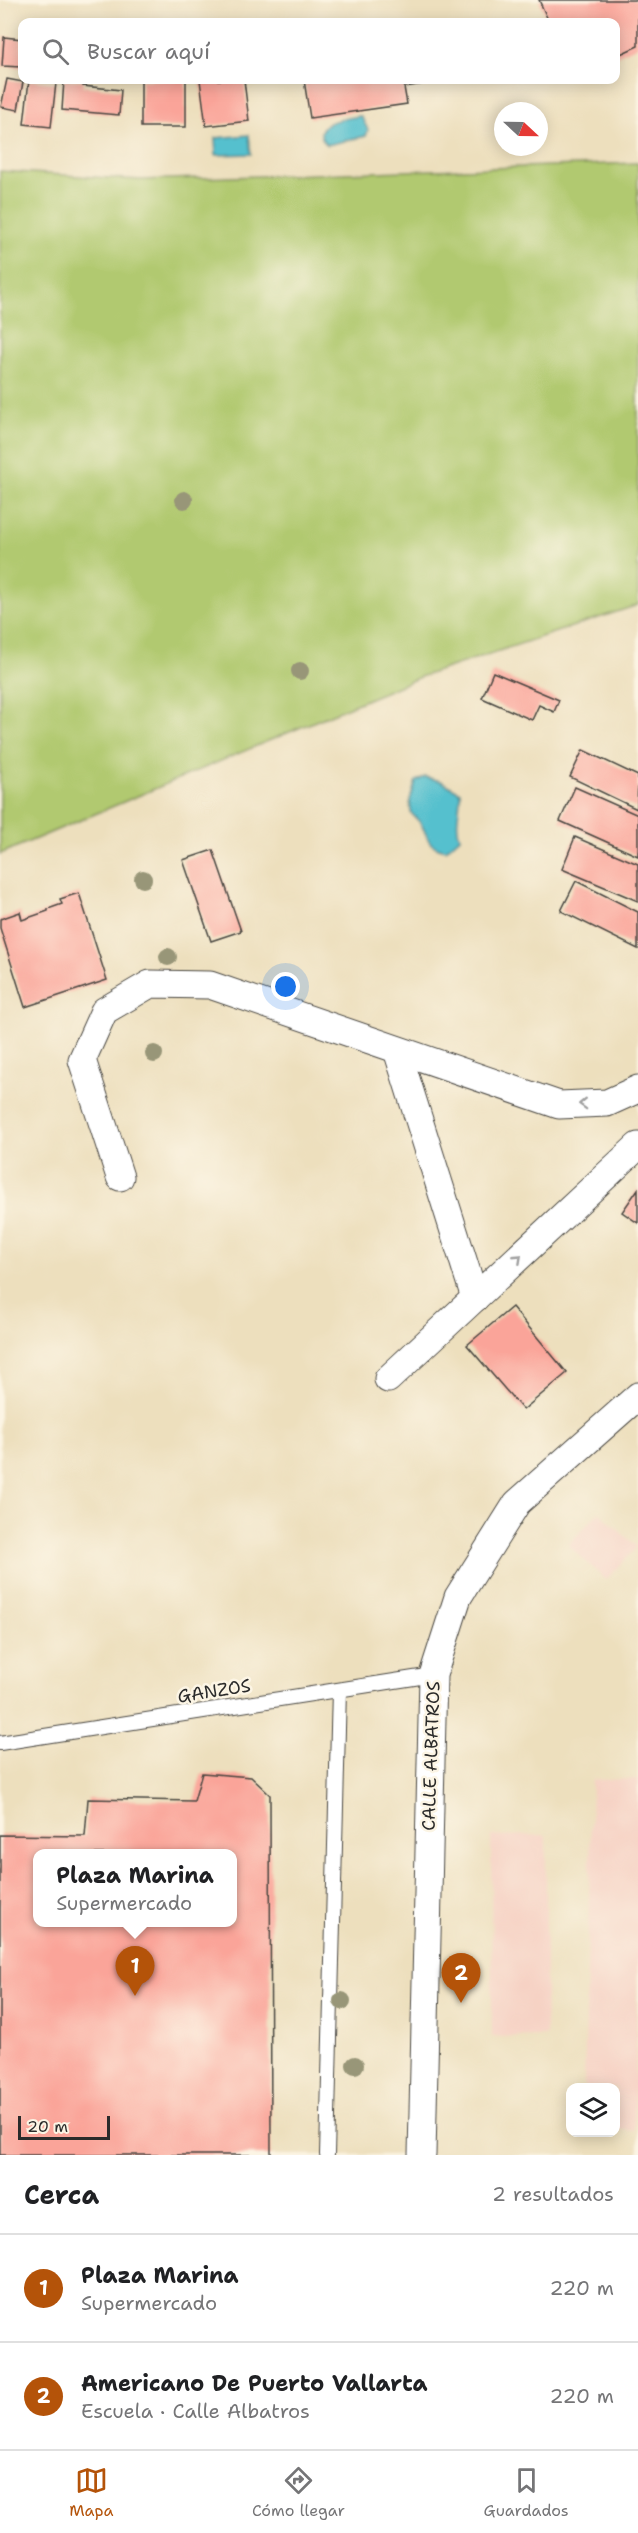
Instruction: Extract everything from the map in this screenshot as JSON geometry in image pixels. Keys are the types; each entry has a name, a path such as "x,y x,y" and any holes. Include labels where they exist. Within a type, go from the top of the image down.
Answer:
{"street":[{"path":"120,1177 82,1060 105,1011 150,984 210,985 559,1105 607,1103 638,1089"},
{"path":"397,1050 476,1298"},
{"path":"388,1379 638,1146"},
{"name":"CALLE ALBATROS","path":"422,2155 433,1675 458,1597 517,1503 638,1396"}],"lane":[{"name":"GANZOS","path":"0,1743 433,1675"},
{"path":"327,2155 339,1689"}],"shaded area":[{"path":"599,1512 637,1547 606,1580 568,1545"},
{"path":"638,1779 638,1945 634,2131 620,2129 620,2083 584,2083 592,1780"},
{"path":"546,1835 546,2036 492,2037 491,1836"}],"green space":[{"path":"638,163 638,605 420,677 0,854 0,171 141,180"}],"water":[{"path":"361,116 368,130 366,136 327,145 321,131 325,126 338,120"},
{"path":"249,135 251,154 216,155 215,138"},
{"path":"425,777 441,781 460,792 458,832 460,837 446,850 431,844 421,824 411,813 410,800 416,781"}],"building":[{"path":"539,0 638,0 638,46 620,54 620,18 547,18"},
{"path":"4,37 18,39 18,67 2,66"},
{"path":"7,79 23,84 18,110 1,107"},
{"path":"29,84 56,84 51,127 24,124"},
{"path":"64,84 83,84 83,86 121,90 119,115 62,110"},
{"path":"141,84 186,84 186,127 141,127"},
{"path":"201,84 244,84 249,121 206,126"},
{"path":"305,84 424,84 404,87 407,104 310,118"},
{"path":"493,672 559,700 554,712 539,705 532,720 482,698"},
{"path":"583,750 638,776 637,809 570,777"},
{"path":"575,787 638,815 638,856 560,821"},
{"path":"575,837 638,864 638,901 562,869"},
{"path":"213,850 241,931 211,941 183,860"},
{"path":"576,881 638,912 638,949 561,911"},
{"path":"79,893 107,980 25,1007 0,928 0,919 20,912 22,920 48,911 62,904 60,899"},
{"path":"638,1189 638,1223 622,1212"},
{"path":"512,1307 567,1373 523,1410 467,1345"},
{"path":"202,1773 251,1777 270,1795 271,2155 0,2155 0,1835 85,1836 88,1799 194,1801"}],"place":[{"name":"Plaza Marina","path":"135,1996"},
{"name":"Americano De Puerto Vallarta","path":"461,2003"}]}
